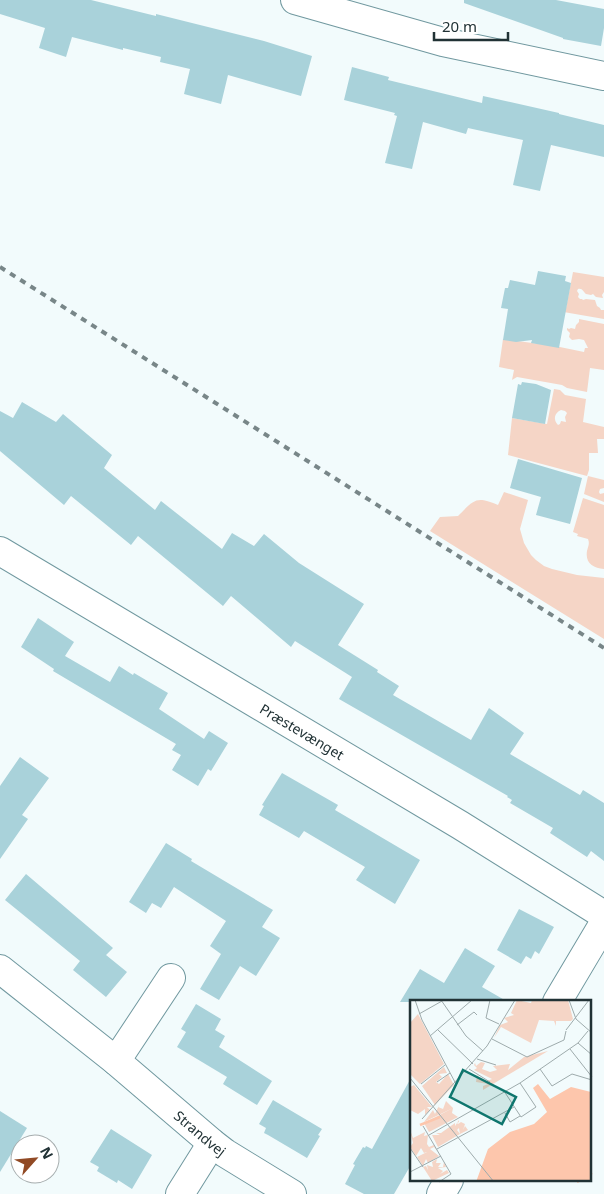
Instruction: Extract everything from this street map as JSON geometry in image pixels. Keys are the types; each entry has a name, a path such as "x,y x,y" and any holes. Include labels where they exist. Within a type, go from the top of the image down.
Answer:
{"street":[{"path":"295,0 443,42 604,76"},
{"name":"Præstevænget","path":"0,552 451,820 604,915"},
{"path":"558,1000 604,923"},
{"name":"Strandvej","path":"0,969 116,1062 197,1132 225,1153 292,1194"},
{"path":"116,1062 171,978"},
{"path":"180,1194 212,1143"},
{"path":"441,1194 449,1182"}],"shaded area":[{"path":"573,272 604,277 603,298 596,297 593,294 586,294 581,289 577,291 580,299 595,300 597,306 604,310 604,319 552,310 566,308"},
{"path":"579,319 604,324 604,370 590,368 587,392 567,388 562,385 517,377 512,380 514,370 499,367 503,339 584,352 585,348 588,348 584,340 572,340 567,330 567,328 575,329"},
{"path":"554,389 560,390 565,395 586,399 583,422 604,427 604,439 597,439 598,453 589,453 587,476 508,455 512,418 547,424","holes":["559,411 567,413 565,417 566,422 561,421 558,425 555,417"]},
{"path":"588,476 604,480 604,488 600,489 599,492 600,494 604,493 604,502 584,494"},
{"path":"504,492 528,500 520,529 524,543 536,560 552,569 577,575 604,578 604,639 430,531 440,517 458,516 476,501 480,500 498,505"},
{"path":"583,498 604,505 604,569 596,567 587,559 588,539 577,536 578,534 573,532"}],"building":[{"path":"0,0 91,0 264,41 312,56 301,96 228,75 221,104 184,94 190,69 160,62 161,57 123,48 123,50 72,37 66,57 39,48 45,28 0,14"},
{"path":"464,0 556,0 604,9 604,28 601,46 563,39 464,3"},
{"path":"352,67 389,77 388,80 482,103 483,96 604,125 604,157 551,145 540,191 513,185 523,140 468,128 466,134 423,122 412,169 385,163 397,116 394,115 395,113 344,100"},
{"path":"538,271 566,276 565,281 571,283 559,348 531,343 532,340 516,342 503,340 508,309 501,308 505,288 508,288 510,280 535,285"},
{"path":"522,382 536,384 551,390 545,424 512,418 518,384 521,385"},
{"path":"22,402 56,422 63,414 112,455 104,468 155,510 161,501 222,549 232,533 254,546 264,534 299,563 364,604 338,645 378,670 377,672 399,686 393,695 471,740 489,708 524,733 510,754 580,795 583,790 604,803 604,861 591,851 587,857 550,833 553,828 510,803 512,800 508,796 339,699 352,677 295,641 291,647 231,596 223,606 138,536 131,545 71,496 64,505 0,451 0,411 13,418"},
{"path":"518,459 582,478 570,524 536,515 541,497 510,488"},
{"path":"38,618 74,642 65,656 110,682 119,666 133,675 134,673 168,693 159,709 204,739 209,731 228,743 211,771 208,769 198,786 172,770 181,755 172,750 176,744 53,671 54,669 21,647"},
{"path":"20,757 49,778 22,815 28,819 0,859 0,786"},
{"path":"282,773 338,805 335,810 420,860 395,904 356,880 365,867 304,831 299,838 259,815 264,806 262,805"},
{"path":"166,843 192,859 191,861 273,910 262,927 280,938 256,976 240,966 219,1000 200,989 221,954 210,946 226,921 174,887 161,908 152,903 146,913 129,902"},
{"path":"26,874 113,948 106,955 127,972 106,997 73,970 80,961 5,900"},
{"path":"519,909 554,927 539,954 535,951 531,959 526,956 521,964 497,950"},
{"path":"465,948 495,966 482,987 505,1000 410,1000 410,1002 400,1002 420,969 444,983"},
{"path":"196,1004 221,1019 215,1030 225,1036 219,1047 272,1081 257,1105 223,1084 227,1077 177,1047 186,1032 181,1029"},
{"path":"410,1080 410,1166 394,1194 364,1194 345,1184 355,1165 353,1164 363,1147 365,1148 366,1146 372,1149"},
{"path":"273,1100 322,1129 307,1158 264,1133 266,1128 259,1124"},
{"path":"0,1111 27,1128 23,1134 10,1134 10,1156 0,1172"},
{"path":"111,1129 152,1155 132,1189 118,1180 117,1183 97,1171 99,1167 90,1162"}],"railway":[{"path":"0,267 604,648"}]}
